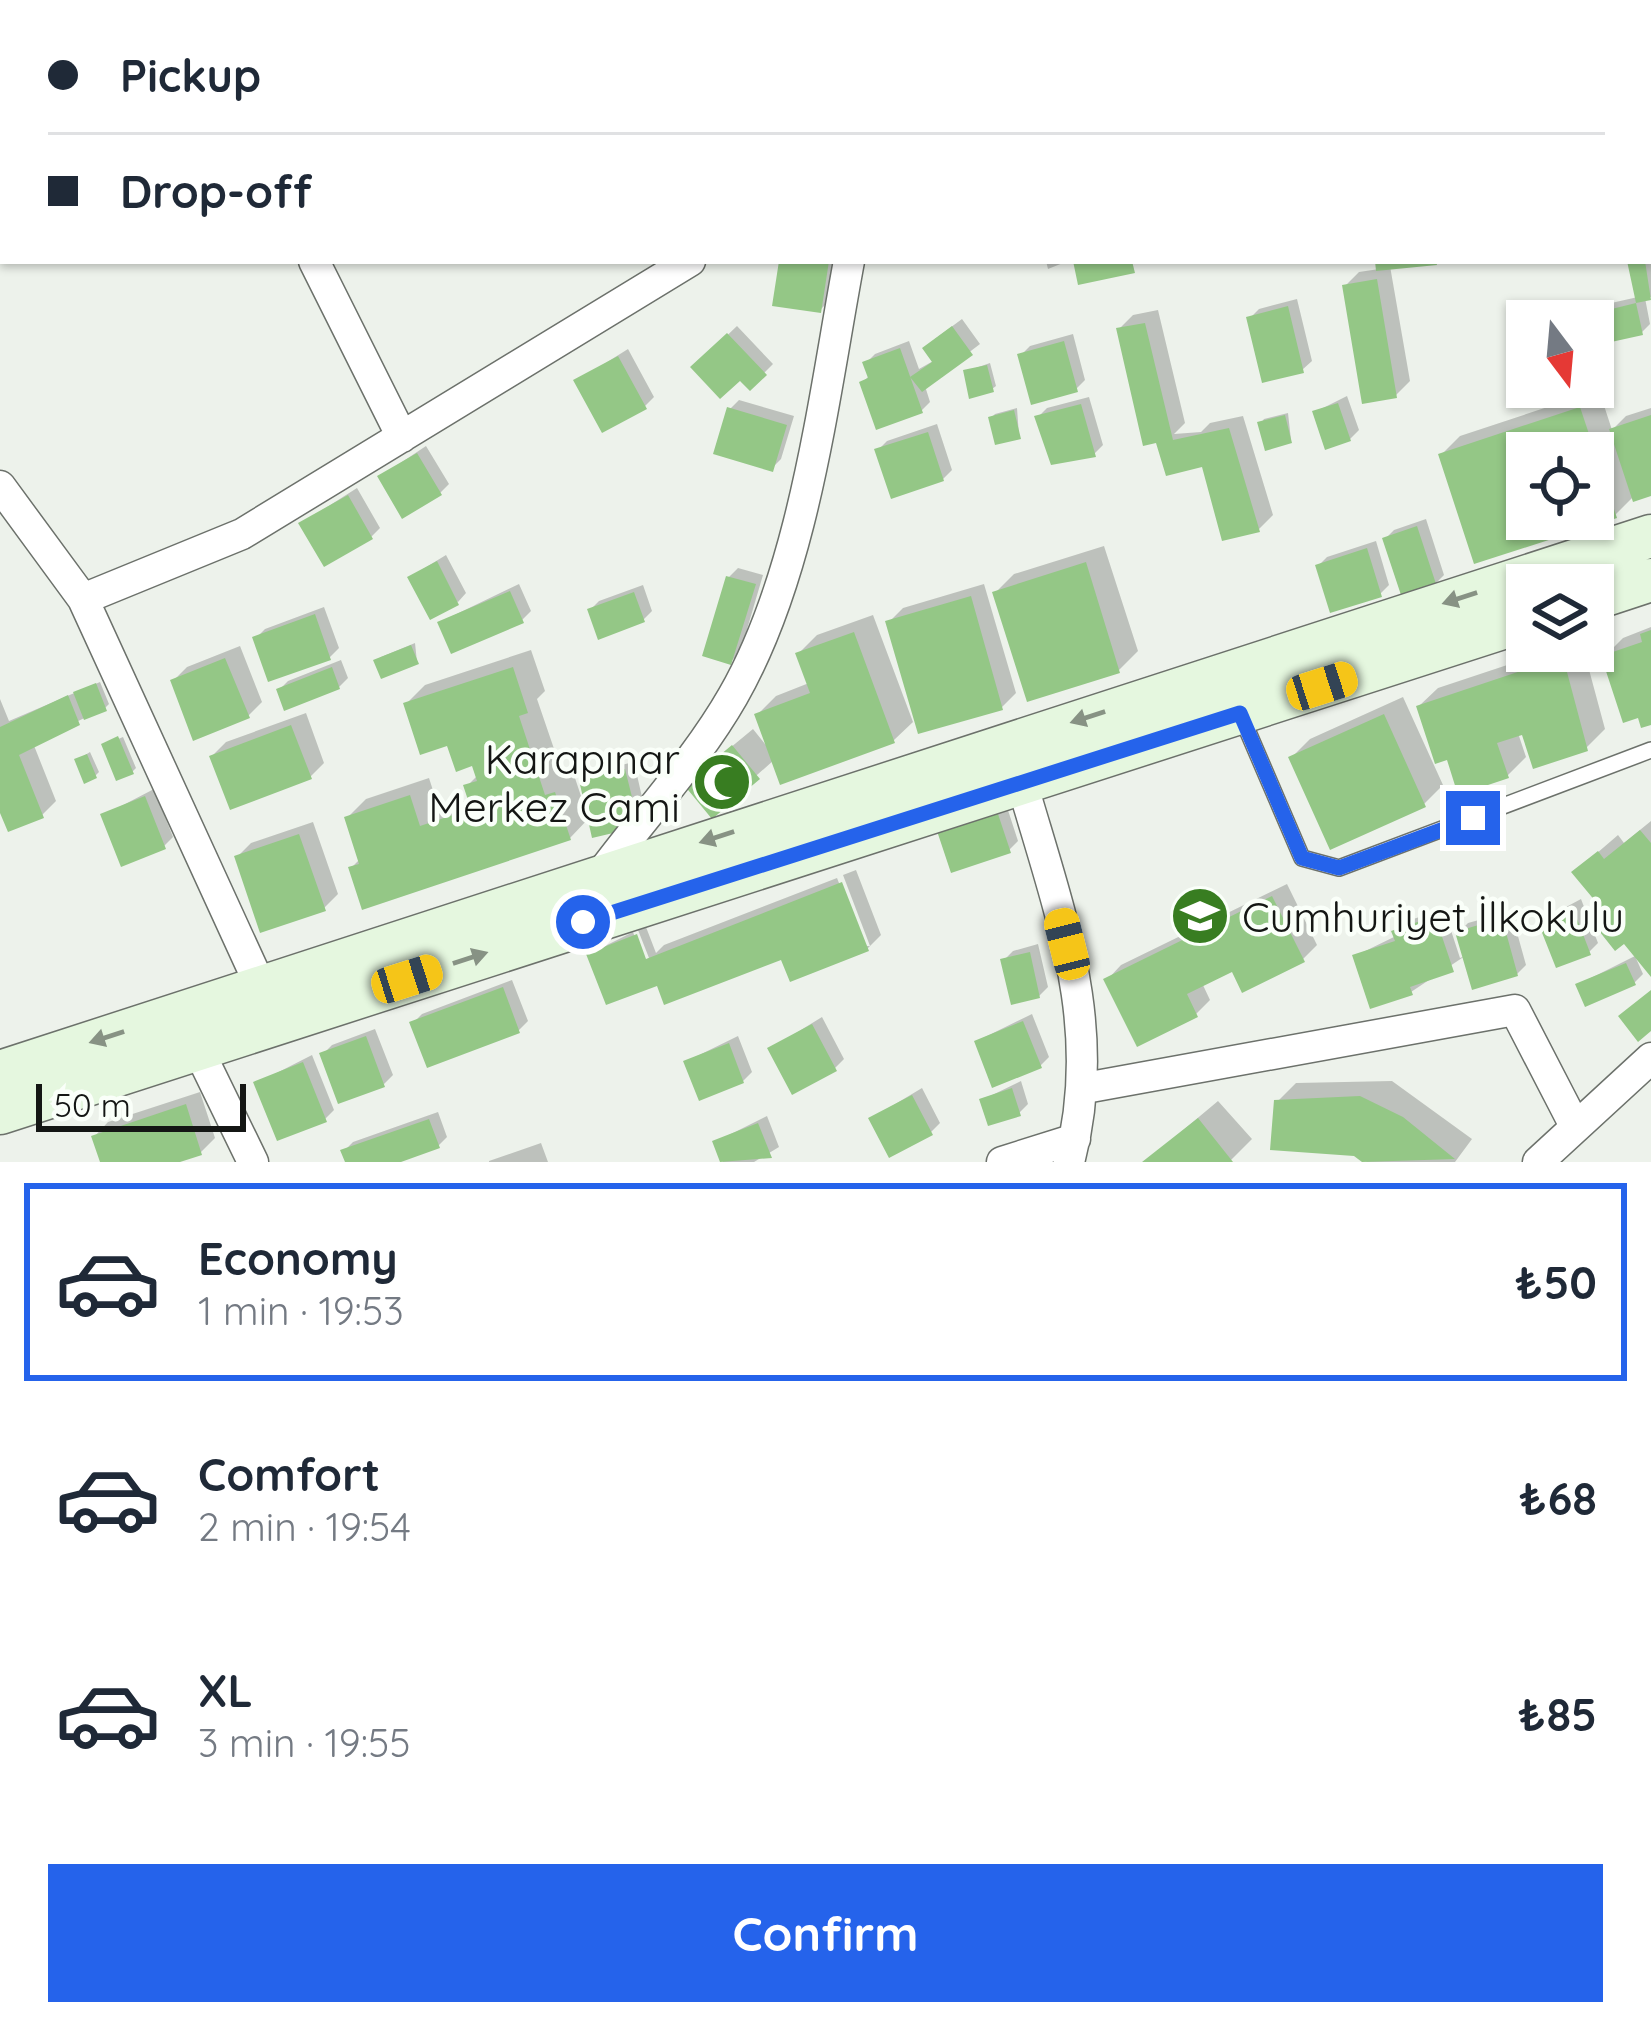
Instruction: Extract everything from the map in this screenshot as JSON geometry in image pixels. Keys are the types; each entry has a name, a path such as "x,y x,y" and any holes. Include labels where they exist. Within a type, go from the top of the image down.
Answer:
{"main road":[{"path":"267,1003 601,874 1651,536"},
{"path":"1614,592 1651,580"},
{"path":"0,1113 189,1029 267,1003 1022,783 1506,627"},
{"path":"0,1072 189,1029"}],"street":[{"path":"316,264 402,437"},
{"path":"83,598 242,534 685,264"},
{"path":"601,874 732,697 758,639 810,464 848,264"},
{"path":"0,486 83,598 267,1003"},
{"path":"1002,1162 1072,1150 1085,1088 1079,996 1022,783"},
{"path":"1085,1088 1515,1010 1575,1126"},
{"path":"189,1029 253,1162"},
{"path":"1538,1162 1651,1058"}],"lane":[{"path":"1240,713 1302,858 1339,868 1651,750"}],"building":[{"path":"779,264 829,264 821,313 772,306"},
{"path":"1074,264 1133,264 1135,273 1078,285"},
{"path":"1375,264 1437,265 1376,271"},
{"path":"1628,264 1645,264 1651,300 1636,303"},
{"path":"1377,279 1397,398 1362,404 1342,285"},
{"path":"1636,303 1643,335 1614,341 1614,308"},
{"path":"1288,306 1304,373 1262,383 1246,317"},
{"path":"1145,323 1173,440 1229,428 1260,532 1222,541 1202,467 1166,476 1156,443 1143,446 1116,328"},
{"path":"952,326 973,355 922,392 910,377 932,362 922,348"},
{"path":"727,333 767,375 750,391 740,381 720,399 690,367"},
{"path":"1064,341 1078,392 1031,405 1017,354"},
{"path":"900,348 923,413 876,430 859,382 868,378 862,362"},
{"path":"618,356 647,409 602,433 573,380"},
{"path":"987,365 994,392 969,399 963,370"},
{"path":"1338,403 1351,441 1325,450 1312,411"},
{"path":"1081,404 1096,457 1051,465 1034,416"},
{"path":"727,407 787,425 773,472 713,454"},
{"path":"1577,408 1580,408 1588,432 1506,432 1506,540 1549,540 1474,564 1438,454"},
{"path":"1014,410 1021,439 995,445 988,417"},
{"path":"1285,415 1292,443 1265,451 1257,422"},
{"path":"1651,415 1651,496 1633,502 1614,432 1609,429"},
{"path":"928,432 944,481 891,499 874,449"},
{"path":"417,453 442,495 402,519 377,476"},
{"path":"348,495 373,539 324,567 298,523"},
{"path":"1417,526 1437,587 1402,598 1382,538"},
{"path":"1367,548 1382,597 1330,613 1315,565"},
{"path":"437,561 459,605 430,620 407,577"},
{"path":"1086,562 1120,673 1027,702 992,592"},
{"path":"726,576 756,584 731,665 702,656"},
{"path":"510,591 524,623 451,654 437,622"},
{"path":"634,592 645,622 598,640 587,609"},
{"path":"971,596 1003,710 918,734 885,621"},
{"path":"315,614 331,660 268,682 252,637"},
{"path":"1651,630 1651,725 1641,728 1638,718 1623,723 1606,672 1614,672 1614,652 1642,642 1640,634"},
{"path":"854,632 895,743 780,785 754,714 810,693 795,653"},
{"path":"411,645 419,664 381,679 373,660"},
{"path":"225,658 250,718 193,741 170,680"},
{"path":"332,667 340,689 284,711 276,689"},
{"path":"513,667 528,713 519,716 545,795 555,792 571,840 362,910 348,867 359,864 344,817 410,795 420,826 471,809 463,785 477,781 472,766 456,772 447,746 420,755 403,703"},
{"path":"1518,672 1567,672 1588,751 1533,769 1522,735 1497,743 1509,778 1458,795 1447,760 1435,764 1416,706"},
{"path":"96,683 107,711 84,720 73,692"},
{"path":"68,695 80,725 19,755 44,818 8,832 0,813 0,727"},
{"path":"1384,714 1426,807 1330,850 1288,757"},
{"path":"291,725 312,779 230,810 209,756"},
{"path":"118,736 134,774 116,781 101,744"},
{"name":"Karapınar Merkez Cami","path":"732,745 760,779 712,819 684,785"},
{"path":"87,754 97,778 84,784 74,759"},
{"path":"625,769 635,809 622,812 626,830 592,838 579,780"},
{"path":"145,796 166,849 121,867 100,814"},
{"path":"996,808 1011,853 951,873 936,828"},
{"path":"1640,830 1651,843 1651,977 1624,944 1615,951 1584,912 1596,902 1571,872 1598,851 1604,859"},
{"path":"299,834 326,911 260,933 234,856"},
{"path":"842,882 869,951 790,982 781,960 664,1005 657,986 606,1005 586,954 637,934 646,959"},
{"path":"1272,896 1305,962 1242,993 1232,972 1187,994 1198,1017 1137,1047 1103,979"},
{"path":"1572,906 1591,955 1556,968 1537,920"},
{"path":"1435,916 1454,972 1410,987 1413,995 1370,1009 1352,955 1395,941 1391,931"},
{"path":"1502,918 1518,976 1472,990 1455,932"},
{"path":"1030,952 1040,998 1011,1005 1000,959"},
{"path":"1626,963 1636,985 1585,1007 1575,984"},
{"path":"503,987 520,1033 427,1068 409,1022"},
{"path":"1651,990 1651,1031 1638,1042 1618,1016"},
{"path":"1023,1021 1042,1068 992,1088 974,1041"},
{"path":"812,1024 837,1071 792,1095 767,1048"},
{"path":"366,1036 385,1087 338,1104 319,1053"},
{"path":"729,1043 744,1083 699,1101 683,1061"},
{"path":"303,1062 327,1122 277,1141 253,1082"},
{"path":"1012,1088 1021,1116 988,1126 979,1099"},
{"path":"912,1095 933,1135 889,1158 868,1118"},
{"path":"1360,1096 1403,1117 1455,1159 1362,1162 1354,1156 1270,1150 1274,1100"},
{"path":"186,1104 202,1155 180,1162 100,1162 91,1136"},
{"path":"1198,1118 1233,1162 1142,1162"},
{"path":"429,1119 440,1148 401,1162 345,1162 340,1150"},
{"path":"758,1123 772,1158 720,1162 712,1141"}],"place":[{"name":"Karapınar Merkez Cami","path":"722,782"},
{"name":"Cumhuriyet İlkokulu","path":"1200,916"}],"route":[{"path":"583,922 1240,713 1288,836 1302,858 1339,868 1473,818"}]}
